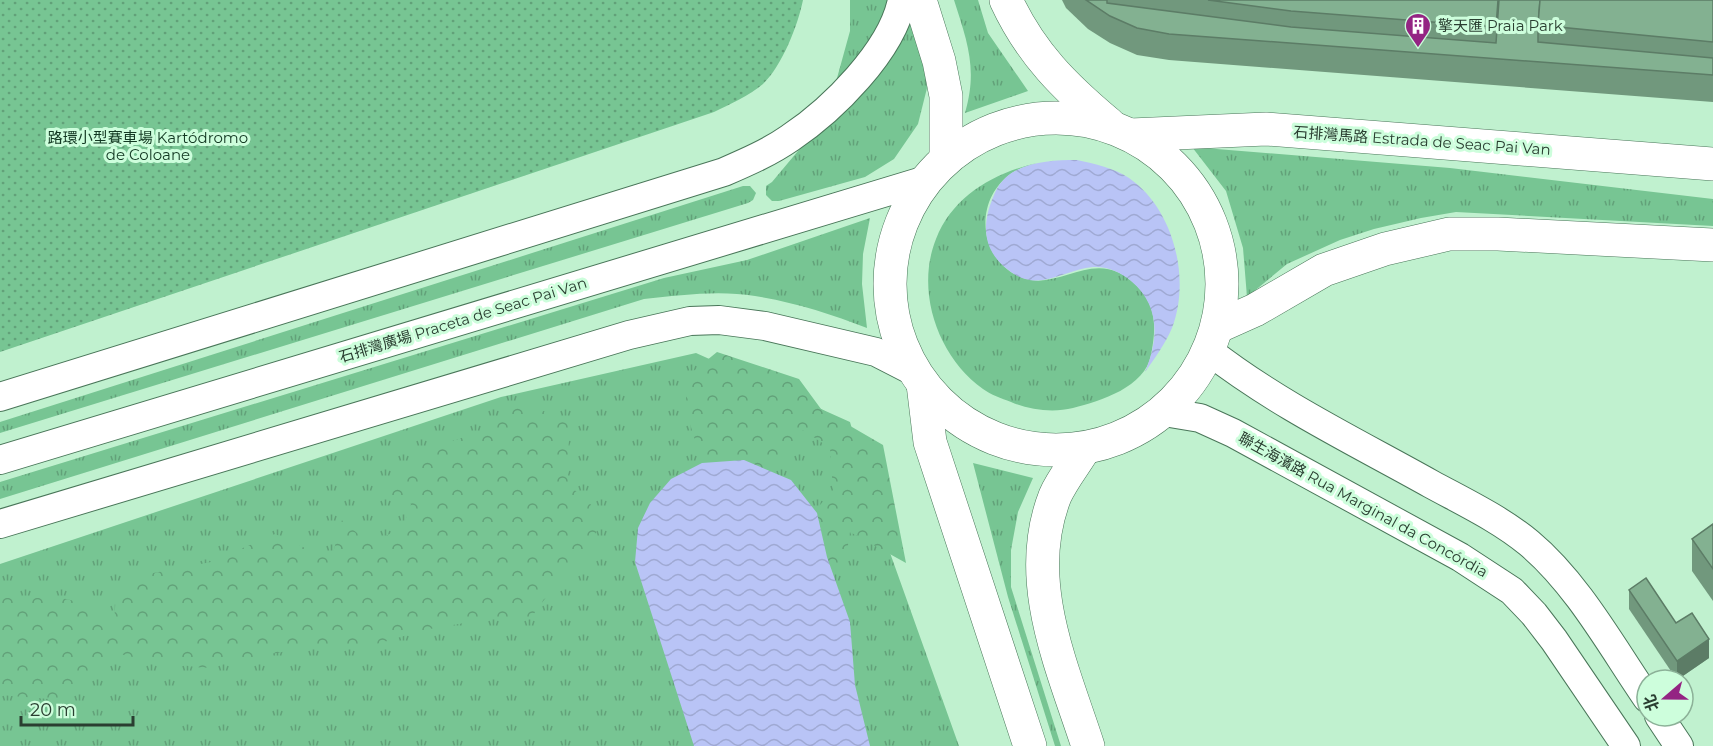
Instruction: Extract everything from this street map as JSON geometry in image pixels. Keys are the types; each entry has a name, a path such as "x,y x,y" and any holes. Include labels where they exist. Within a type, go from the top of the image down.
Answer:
{"main road":[{"path":"920,0 939,61 946,96 936,169"},
{"path":"919,378 955,417 994,439 1038,450 1084,449 1127,436 1164,412 1190,384 1213,339 1222,290 1219,252 1208,216 1189,183 1163,156 1121,131 1068,89 1044,62 1018,26 1006,0"},
{"path":"1030,746 930,442 919,378 898,334 890,294 893,254 904,215 936,169 982,134 1024,120 1068,117 1121,131"},
{"name":"石排灣馬路 Estrada de Seac Pai Van","path":"1121,131 1266,129 1713,164"},
{"path":"1213,339 1254,310 1324,270 1385,249 1449,234 1498,234 1713,245"},
{"path":"1084,449 1056,496 1042,547 1047,616 1088,746"}],"street":[{"path":"0,397 724,172 790,138 844,94 886,39 902,0"},
{"name":"石排灣廣場 Praceta de Seac Pai Van","path":"0,460 936,169"},
{"path":"0,524 629,335 690,321 719,320 796,332 876,352 919,378"},
{"path":"1213,339 1240,375 1312,418 1474,508 1527,542 1549,561 1565,581 1635,681"},
{"name":"聯生海濱路 Rua Marginal da Concórdia","path":"1164,412 1200,418 1233,434 1492,576 1512,591 1534,614 1626,746"},
{"path":"1667,728 1679,746"}],"green space":[{"name":"路環小型賽車場 Kartódromo de Coloane","path":"0,0 803,0 788,45 770,76 752,92 714,112 0,352"},
{"path":"850,0 906,0 924,56 927,88 918,124 894,159 865,177 772,201 766,195 766,186 772,182 808,139 834,89 850,31"},
{"path":"954,0 978,0 988,33 1028,91 965,113 971,83 971,69 967,42"},
{"path":"1192,147 1450,168 1713,199 1713,226 1456,212 1374,229 1340,240 1287,264 1247,297 1243,248 1226,191"},
{"path":"1037,163 1012,173 1000,184 987,211 985,225 988,240 1003,266 1016,275 1031,280 1047,280 1091,269 1107,269 1123,275 1139,288 1149,303 1154,319 1151,355 1140,376 1108,397 1073,408 1058,410 1034,409 1018,405 986,391 967,376 943,341 935,322 928,280 930,259 936,239 953,210 964,199 991,180 1021,167"},
{"path":"743,186 750,186 756,193 753,200 748,203 0,433 0,422"},
{"path":"870,218 863,254 862,284 867,328 812,309 741,294 714,293 644,299 0,499 0,482 664,278 747,260"},
{"path":"717,352 799,379 821,409 883,445 906,563 850,532 844,571 807,563 804,522 833,491 830,448 803,430 780,464 742,474 702,463 687,414 685,378"},
{"path":"696,353 850,422 879,522 959,746 0,746 0,564 501,397"},
{"path":"518,400 569,422 568,484 599,512 594,548 558,581 530,619 493,618 424,630 367,647 306,647 204,668 150,661 111,652 61,700 0,695 0,598 62,598 95,606 114,624 116,592 148,574 211,562 275,534 331,560 342,520 370,544 403,527 411,504 388,495 424,448 456,440 493,426"},
{"path":"973,463 1033,478 1018,512 1011,550 1011,587 1061,746 1055,746 1008,597"}],"water":[{"path":"1077,160 1117,172 1145,191 1167,226 1174,246 1179,267 1180,288 1177,309 1169,334 1145,372 1153,347 1154,323 1152,312 1141,290 1131,281 1114,270 1098,267 1044,280 1024,279 1004,266 990,249 986,229 987,218 994,195 1002,181 1015,171 1037,163"},
{"path":"744,460 791,480 817,513 827,557 850,622 855,685 870,746 694,746 635,562 638,528 650,503 671,479 702,463"}],"building":[{"path":"1086,0 1107,0 1107,3 1291,27 1496,43 1499,0 1540,0 1538,42 1713,58 1713,75 1169,34 1137,28 1110,16"},
{"path":"1208,0 1498,0 1496,27 1291,11"},
{"path":"1540,0 1713,0 1713,42 1538,25"},
{"path":"1713,524 1713,569 1692,539"},
{"path":"1646,578 1676,623 1692,613 1709,639 1677,661 1629,590"}],"place":[{"name":"擎天匯 Praia Park","path":"1418,49"}]}
